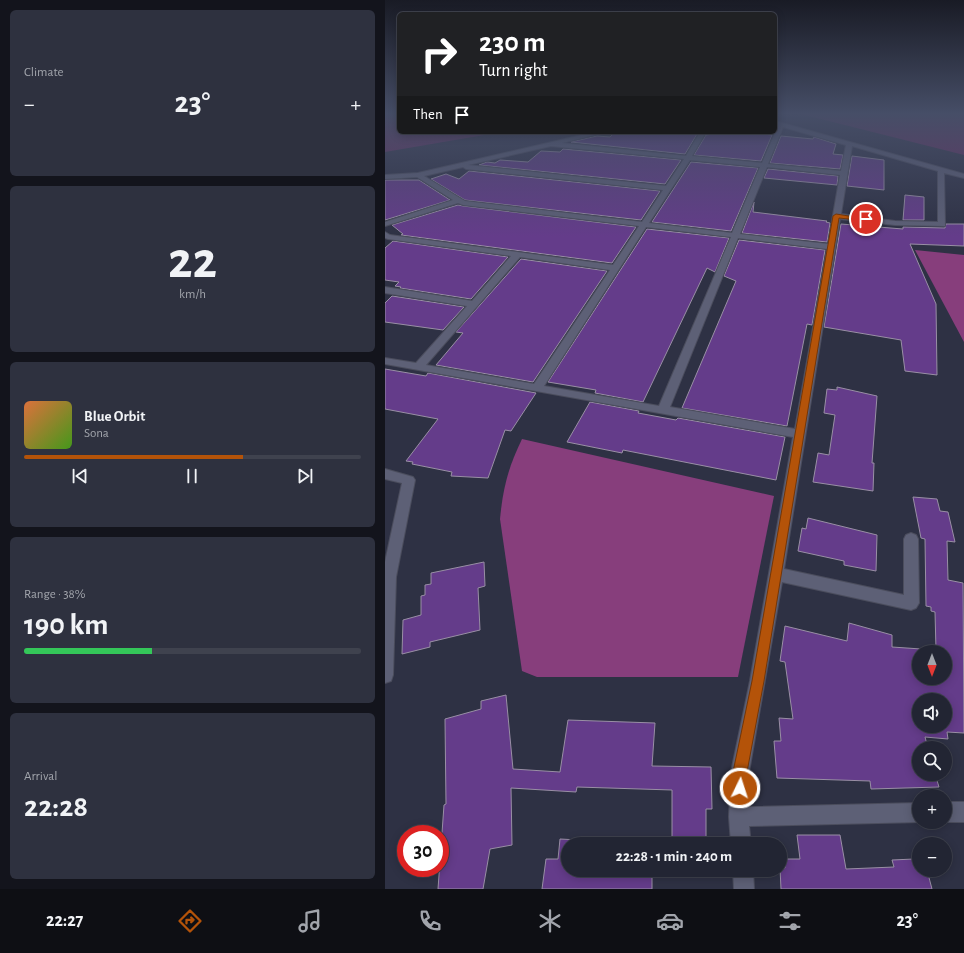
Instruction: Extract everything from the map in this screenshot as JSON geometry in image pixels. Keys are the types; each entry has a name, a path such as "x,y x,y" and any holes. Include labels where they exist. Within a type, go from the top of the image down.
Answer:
{"street":[{"path":"385,177 418,175 505,154"},
{"path":"653,154 843,173"},
{"path":"537,388 690,154"},
{"path":"663,410 768,154"},
{"path":"740,837 739,817 740,772 776,574 847,154"},
{"path":"886,154 964,176"},
{"path":"455,166 667,188"},
{"path":"836,216 895,223 942,224 941,170"},
{"path":"418,175 463,203 831,247"},
{"path":"385,224 459,200"},
{"path":"385,234 388,237 616,268"},
{"path":"418,367 518,254"},
{"path":"385,290 474,304"},
{"path":"385,361 799,434"},
{"path":"385,474 409,480 387,577 385,675"},
{"path":"776,574 911,603 911,539"},
{"path":"952,812 964,812"},
{"path":"739,817 912,813"},
{"path":"743,877 744,889"}],"shaded area":[{"path":"915,250 964,255 964,342"},
{"path":"522,439 774,496 738,677 537,677 522,671 500,519 507,478 513,459"}],"building":[{"path":"537,154 622,154 681,160 665,184 479,165 487,162 495,163 500,160 528,162"},
{"path":"694,154 764,154 761,161"},
{"path":"773,154 843,155 840,169 770,163"},
{"path":"852,156 884,160 884,190 847,186"},
{"path":"691,162 758,168 731,231 652,222"},
{"path":"768,169 838,176 837,185 764,178"},
{"path":"469,171 660,191 641,220 465,200 431,179 446,174 459,179"},
{"path":"385,180 419,180 450,200 385,220"},
{"path":"905,195 924,197 924,220 903,220"},
{"path":"754,202 753,212 827,221 826,222 830,223 827,242 742,233"},
{"path":"458,205 636,227 612,263 401,235 403,234 392,225"},
{"path":"841,224 903,229 903,227 945,228 946,224 964,224 964,246 910,244 936,304 937,375 905,371 901,340 824,327"},
{"path":"647,229 729,238 715,272 707,268 643,402 595,393 596,390 548,382"},
{"path":"739,240 825,250 812,325 807,324 787,426 682,408 736,281 724,276"},
{"path":"393,241 508,257 471,299 400,288 401,287 395,286 399,282 385,280 385,248"},
{"path":"521,259 607,271 533,382 436,365 463,333 456,332"},
{"path":"392,296 464,307 443,330 385,322 385,303"},
{"path":"385,369 426,376 428,373 536,393 511,431 505,430 488,478 451,476 452,472 412,464 413,462 406,461 438,419 385,409"},
{"path":"837,387 877,396 872,463 874,463 873,491 813,482 818,453 829,455 835,415 824,413 827,389 837,390"},
{"path":"590,402 639,411 638,413 676,420 678,418 785,437 776,480 623,450 622,453 567,442"},
{"path":"913,497 937,499 940,511 948,512 955,542 947,541 948,580 963,583 964,733 952,732 952,693 912,693 912,733 947,733 948,739 925,737 926,741 912,741 912,781 937,781 939,787 871,789 870,781 777,778 774,741 781,741 779,718 793,719 785,662 780,661 785,626 847,641 849,623 892,635 892,647 912,648 912,685 952,685 952,645 936,645 935,612 931,611 931,607 926,606 925,539 921,538"},
{"path":"808,518 877,535 876,571 844,565 844,561 798,551 802,528 806,529"},
{"path":"484,562 485,586 478,588 480,630 430,642 430,647 402,654 403,620 421,615 421,596 425,595 425,585 431,584 431,573"},
{"path":"506,695 513,769 560,772 568,720 655,723 652,766 711,767 712,809 706,809 706,837 672,837 672,790 577,787 576,792 511,788 512,845 490,849 483,889 438,889 439,877 449,877 449,825 443,825 444,805 446,804 445,719 481,709 481,701"},
{"path":"797,835 840,835 846,869 894,867 892,860 912,859 912,877 929,877 932,889 781,889 780,877 787,877 787,859 800,859"},
{"path":"561,839 561,877 652,877 652,889 542,889 546,859 558,859"}],"route":[{"path":"740,788 740,772 758,681 836,216 866,219"}]}
